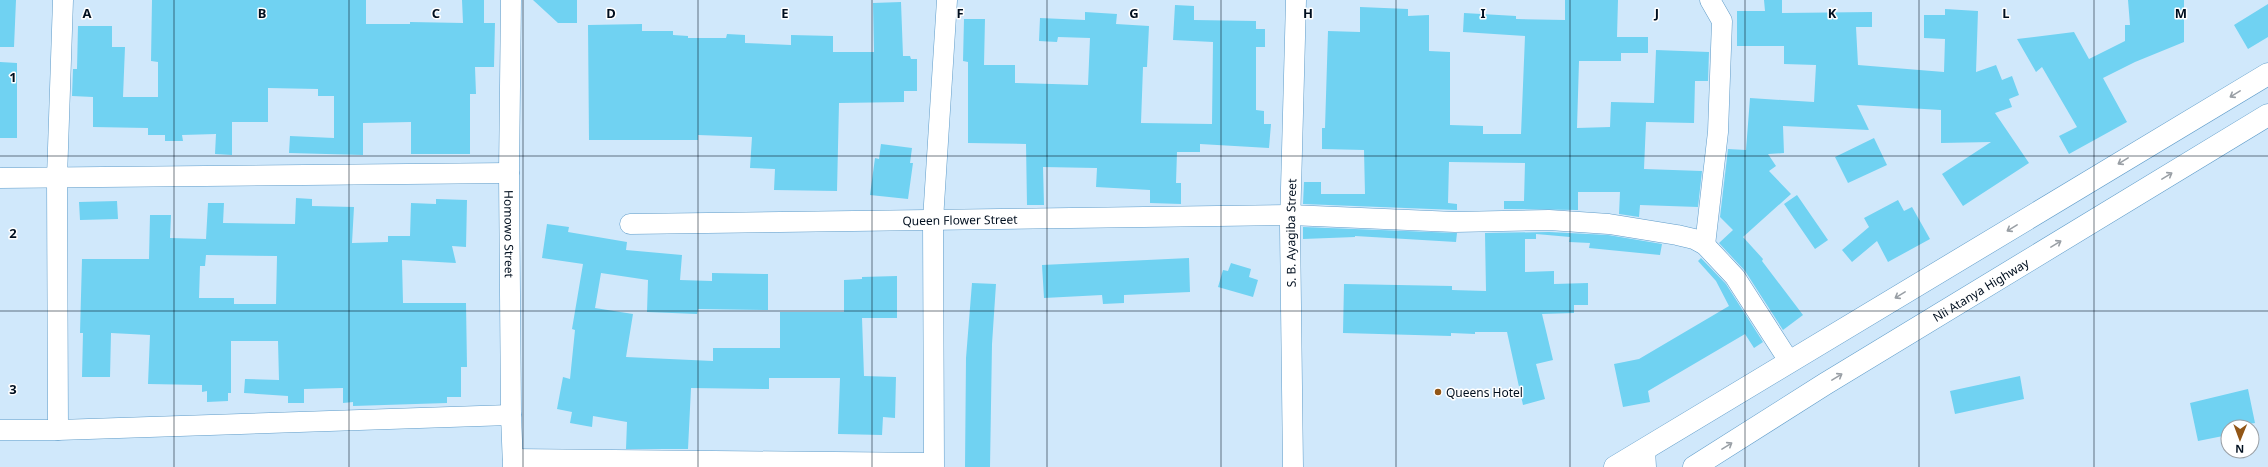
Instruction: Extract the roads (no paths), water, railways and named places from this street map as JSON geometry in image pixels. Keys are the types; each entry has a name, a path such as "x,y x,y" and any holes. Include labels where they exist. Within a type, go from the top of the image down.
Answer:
{"main road":[{"path":"1615,467 1646,458 1789,361 2268,74"},
{"name":"Nii Atanya Highway","path":"1694,467 1825,384 2268,115"}],"street":[{"path":"58,430 57,178 63,0"},
{"name":"Homowo Street","path":"511,0 509,173 511,415 513,463"},
{"path":"513,463 933,465 932,220 947,0"},
{"name":"S. B. Ayagiba Street","path":"1293,467 1290,216 1296,0"},
{"path":"1710,0 1722,22 1718,132 1706,245 1735,277 1789,361"},
{"path":"0,178 509,173"},
{"name":"Queen Flower Street","path":"630,224 1290,216 1455,222 1549,220 1609,224 1694,239 1706,245"},
{"path":"0,430 58,430 511,415"}],"place":[{"name":"Queens Hotel","path":"1438,392"}]}
